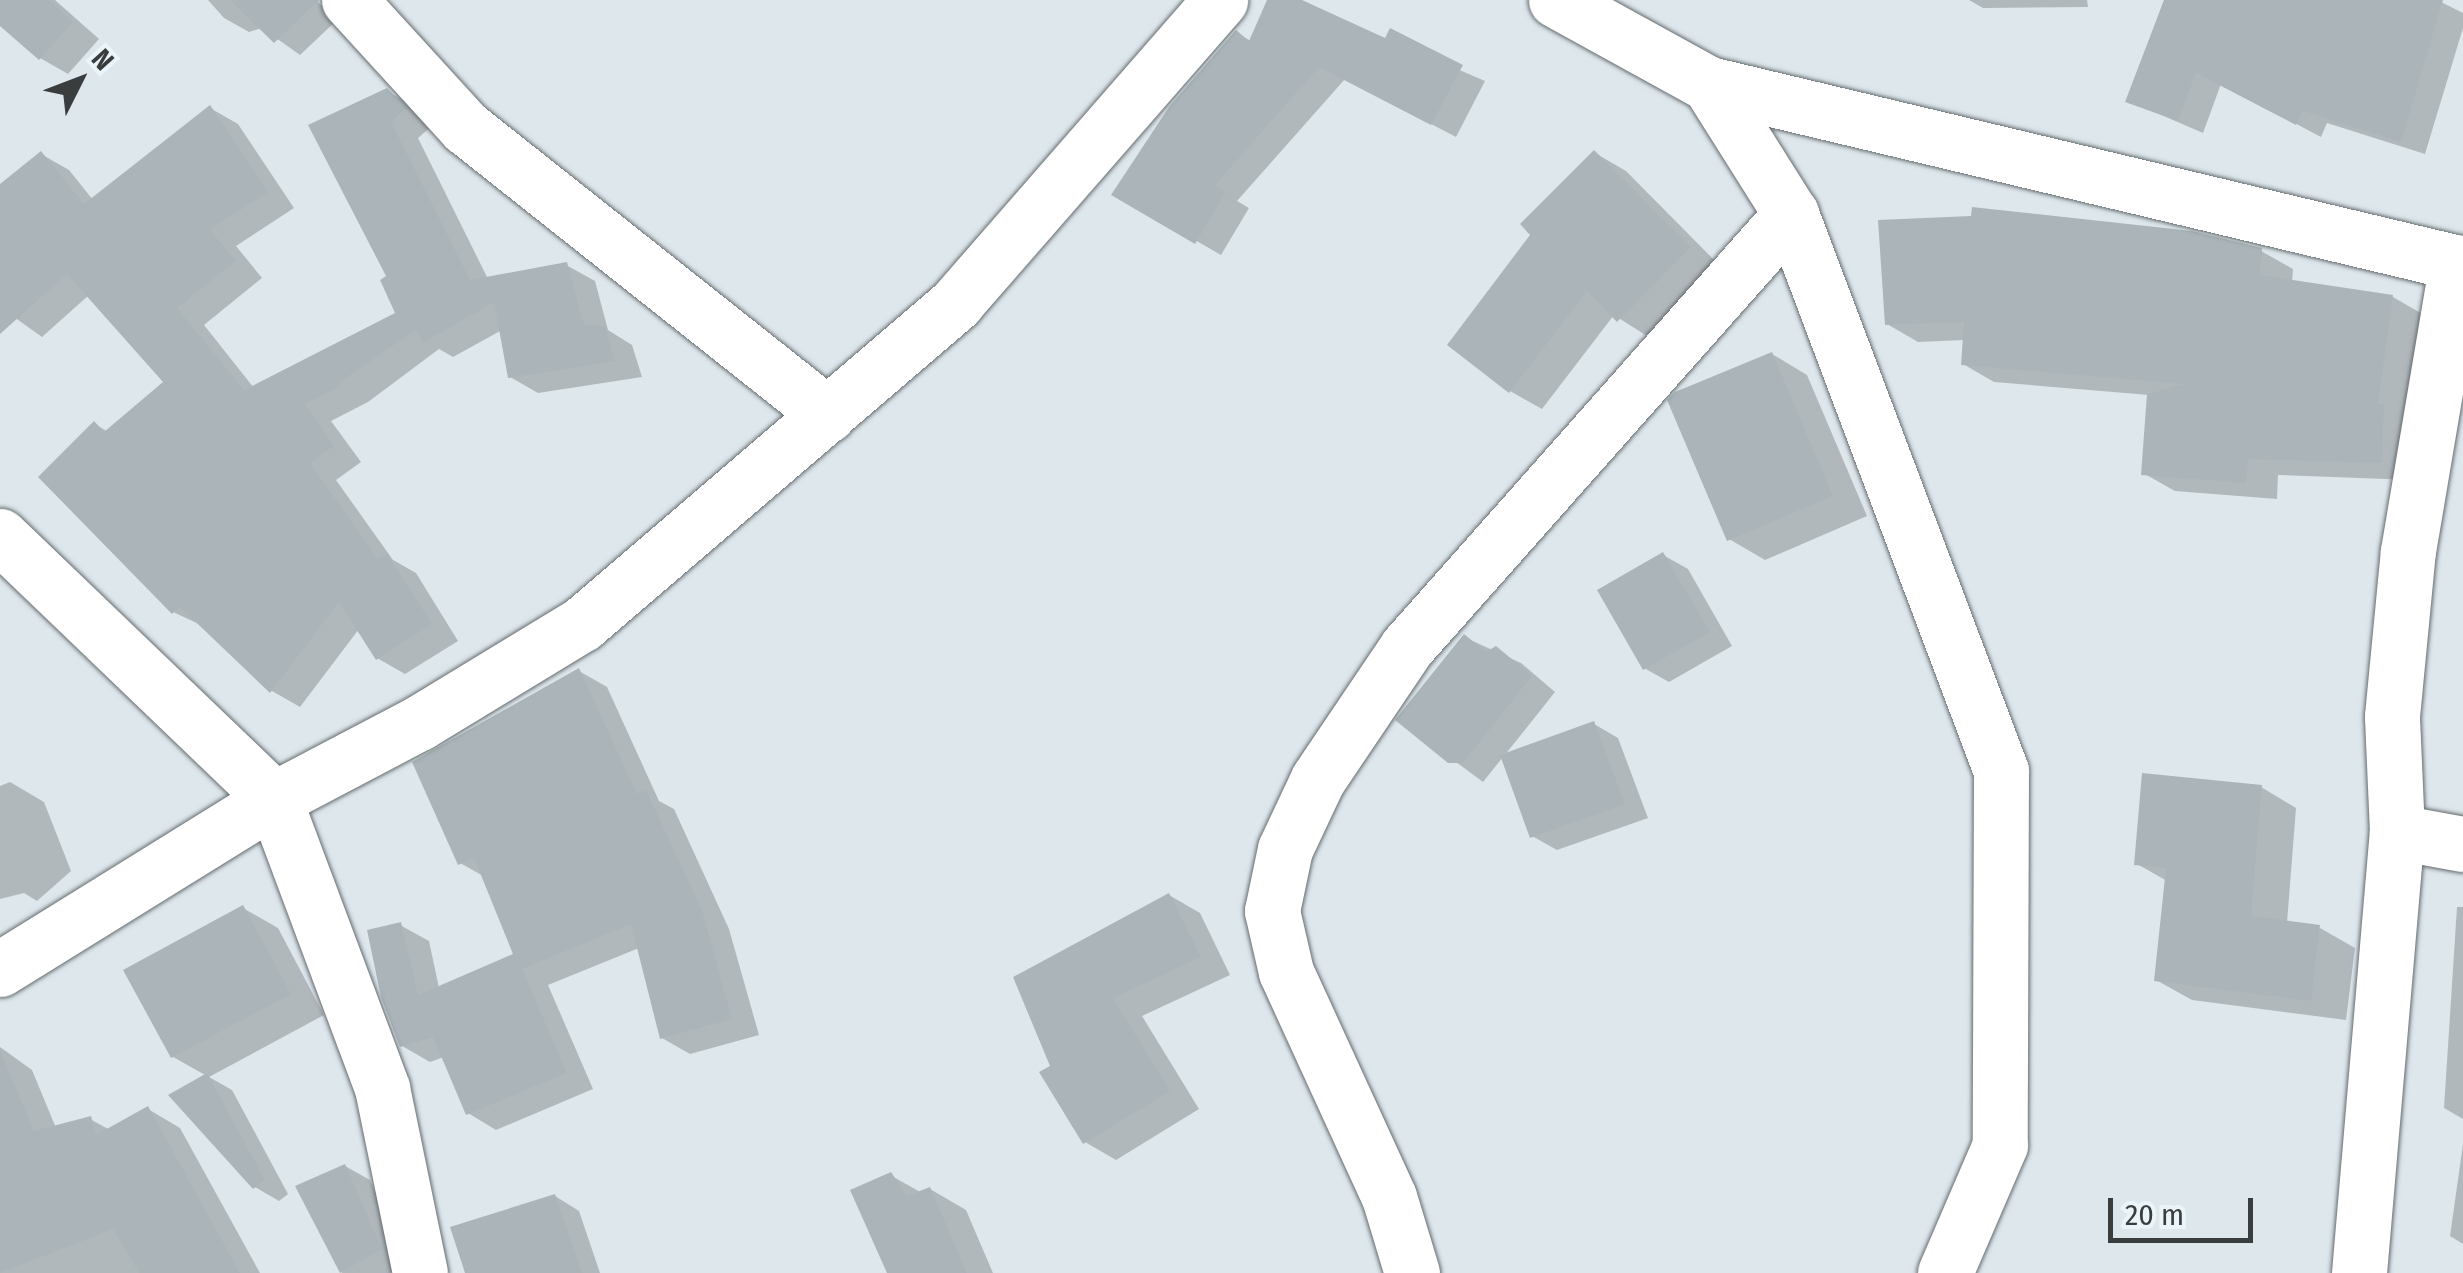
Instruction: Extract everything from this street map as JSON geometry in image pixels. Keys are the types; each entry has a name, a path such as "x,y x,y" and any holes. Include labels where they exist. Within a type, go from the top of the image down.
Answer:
{"street":[{"path":"349,0 465,127 828,415"},
{"path":"0,969 274,799 419,722 582,624 956,302 1220,0"},
{"path":"1556,0 1708,84 2460,263 2406,569 2392,716 2397,832 2359,1273"},
{"path":"1708,84 1790,214 2001,771 2000,1145 1945,1273"},
{"path":"1412,1273 1389,1197 1286,972 1272,911 1285,850 1318,779 1407,647 1790,214"},
{"path":"0,536 274,799 382,1088 420,1273"},
{"path":"2397,832 2463,844"}],"building":[{"path":"0,0 49,0 73,22 39,60 0,26"},
{"path":"230,0 319,0 274,43"},
{"path":"1267,0 1302,0 1385,38 1390,28 1463,65 1431,125 1319,67 1215,185 1226,192 1195,244 1111,195 1169,107 1236,30 1249,41"},
{"path":"2164,0 2443,0 2401,142 2303,111 2296,125 2196,73 2178,121 2125,102"},
{"path":"387,88 406,108 391,122 470,280 567,262 584,325 605,326 615,361 508,378 494,302 423,343 416,330 340,382 341,386 305,404 334,446 310,463 378,559 387,554 432,624 376,660 339,602 270,693 179,606 172,614 38,477 94,421 104,432 163,382 67,274 0,334 0,184 41,151 84,204 210,105 268,192 210,230 236,261 177,308 244,390 395,313 380,280 386,276 308,125"},
{"path":"1594,150 1691,247 1617,322 1587,291 1509,393 1447,345 1530,235 1520,224"},
{"path":"1972,207 2192,231 2262,248 2260,275 2393,295 2378,404 2384,404 2382,463 2248,459 2246,483 2141,475 2147,394 2184,384 1961,365 1964,322 1885,325 1878,220 1971,216"},
{"path":"1772,352 1833,496 1727,541 1667,400 1675,392"},
{"path":"1663,552 1710,632 1643,670 1597,590"},
{"path":"1464,634 1486,652 1496,646 1532,676 1463,763 1448,763 1395,720"},
{"path":"579,668 637,794 646,790 702,910 732,1019 660,1039 631,924 522,969 567,1073 466,1115 433,1037 400,1047 381,997 367,930 401,922 418,995 513,954 474,858 458,865 412,762"},
{"path":"1594,721 1625,804 1530,838 1500,755"},
{"path":"2142,773 2262,785 2251,916 2320,925 2311,1001 2154,981 2166,868 2134,865"},
{"path":"1169,893 1201,957 1113,998 1170,1091 1083,1144 1039,1072 1050,1066 1013,977"},
{"path":"243,905 291,994 171,1058 123,970"},
{"path":"0,1050 34,1131 91,1116 96,1135 148,1106 240,1273 139,1273 113,1229 0,1273"},
{"path":"207,1073 265,1180 253,1189 168,1095"},
{"path":"345,1164 382,1249 340,1273 295,1186"},
{"path":"891,1172 907,1196 930,1187 967,1273 887,1273 850,1190"},
{"path":"555,1194 582,1273 465,1273 450,1227"}]}
